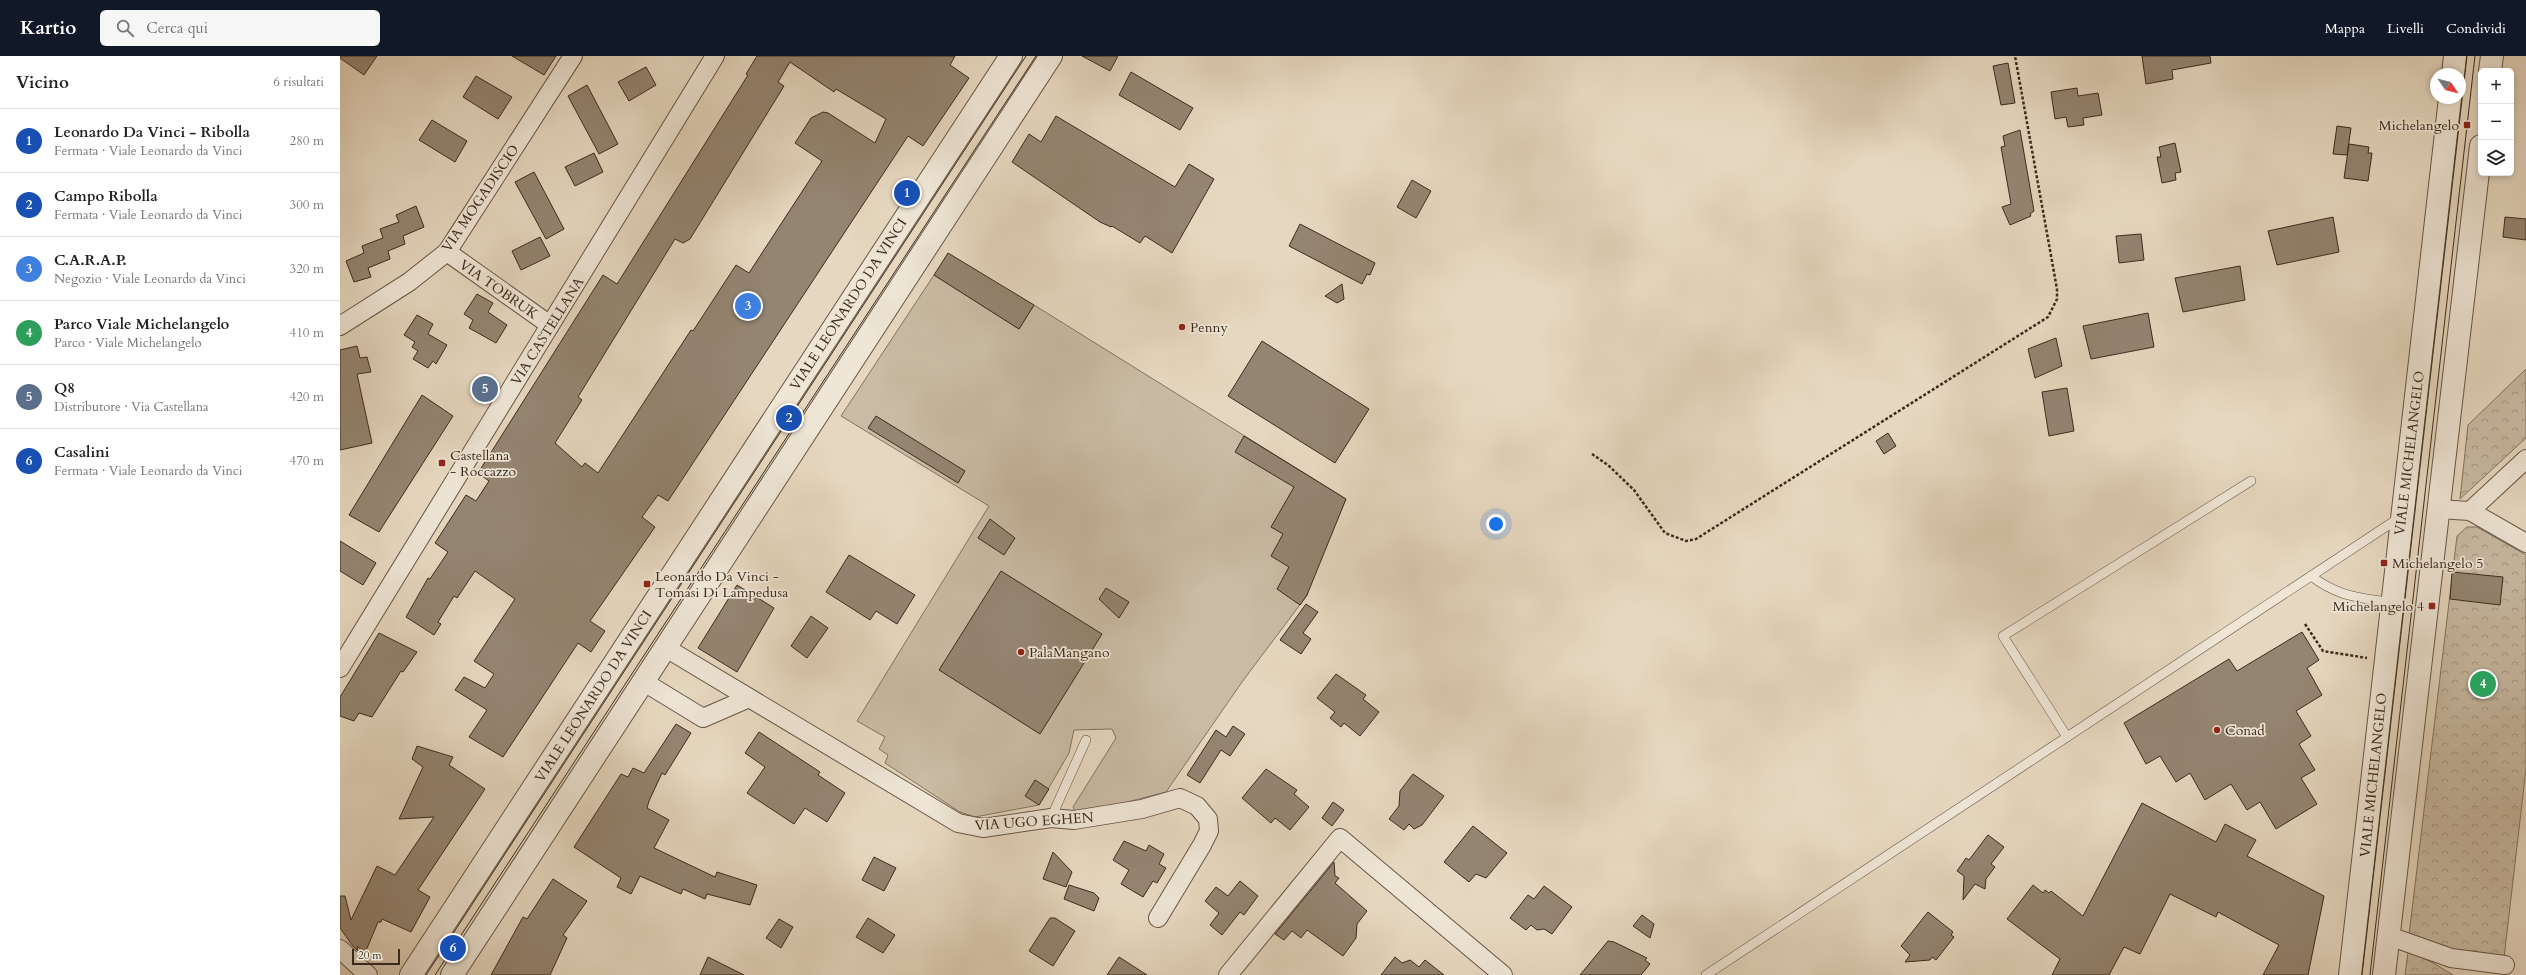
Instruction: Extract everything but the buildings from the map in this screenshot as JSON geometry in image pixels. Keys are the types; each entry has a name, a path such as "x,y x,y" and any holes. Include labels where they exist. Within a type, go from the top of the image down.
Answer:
{"street":[{"name":"VIA MOGADISCIO","path":"340,326 409,282 447,252 572,56"},
{"name":"VIA CASTELLANA","path":"340,668 715,56"},
{"path":"1011,56 1039,74"},
{"name":"VIALE LEONARDO DA VINCI","path":"411,975 1011,56"},
{"path":"452,975 1051,56"},
{"path":"2454,68 2455,56"},
{"path":"2490,68 2492,56"},
{"name":"VIALE MICHELANGELO","path":"2350,975 2449,104"},
{"path":"2384,975 2478,171"},
{"name":"VIA TOBRUK","path":"447,252 550,325"},
{"path":"2470,511 2526,459"},
{"path":"2438,509 2470,511 2526,543"},
{"name":"VIA UGO EGHEN","path":"666,648 958,823 983,828 1051,818 1074,820 1142,809 1180,798 1197,806 1208,819 1209,831 1158,918"},
{"path":"644,682 703,718 749,698"},
{"path":"1228,975 1340,838 1503,975"},
{"path":"2389,936 2451,958 2505,965"},
{"path":"340,949 368,975"}],"lane":[{"path":"2067,737 2003,636 2251,481"},
{"path":"1706,975 2402,516"},
{"path":"2311,576 2328,588 2343,595 2392,603"},
{"path":"1051,818 1086,740"}],"path":[{"path":"1592,454 1608,465 1634,490 1665,533 1686,541 1696,540 2048,317 2057,299 2057,289 2015,56"},
{"path":"2305,624 2323,651 2385,661"}],"green space":[{"path":"934,275 1019,329 1034,305 1346,499 1305,593 1308,594 1242,682 1166,792 1077,815 1073,807 1116,738 1112,729 1074,730 1069,753 1039,805 975,817 960,812 885,763 888,755 879,749 885,737 857,721 989,506 841,416"},
{"path":"2526,369 2526,438 2460,499 2468,425"},
{"path":"2467,527 2477,527 2526,555 2526,769 2504,958 2463,954 2409,935 2457,536"},
{"path":"2408,952 2425,958 2453,975 2405,975"}],"tram line":[{"path":"426,975 1026,56"},
{"path":"435,975 1036,56"},
{"path":"2362,975 2467,56"},
{"path":"2370,975 2475,56"}],"place":[{"name":"Michelangelo","path":"2467,125"},
{"name":"Leonardo Da Vinci - Ribolla","path":"907,193"},
{"name":"C.A.R.A.P.","path":"748,306"},
{"name":"Penny","path":"1182,327"},
{"name":"Q8","path":"485,389"},
{"name":"Campo Ribolla","path":"789,418"},
{"name":"Castellana - Roccazzo","path":"442,463"},
{"name":"Michelangelo 5","path":"2384,563"},
{"name":"Leonardo Da Vinci - Tomasi Di Lampedusa","path":"647,584"},
{"name":"Michelangelo 4","path":"2432,606"},
{"name":"PalaMangano","path":"1021,652"},
{"name":"Parco Viale Michelangelo","path":"2483,684"},
{"name":"Conad","path":"2217,730"},
{"name":"Casalini","path":"453,948"}]}
